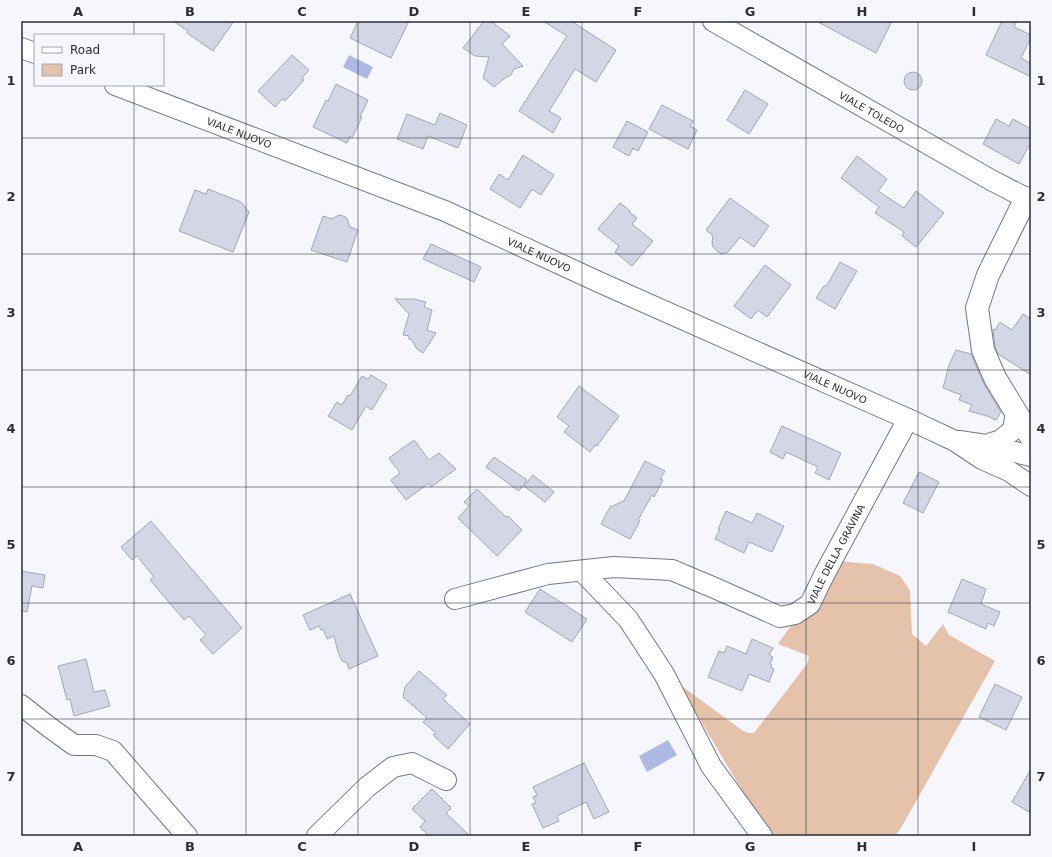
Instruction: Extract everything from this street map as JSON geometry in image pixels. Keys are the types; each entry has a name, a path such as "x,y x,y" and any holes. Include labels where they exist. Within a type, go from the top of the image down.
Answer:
{"street":[{"name":"VIALE TOLEDO","path":"714,21 781,61 1029,200"},
{"path":"21,48 34,53"},
{"name":"VIALE NUOVO","path":"119,86 445,211 608,286 908,418 955,441 982,459 1009,471 1031,486"},
{"path":"1029,200 988,275 977,308 983,350 995,378 1031,437"},
{"path":"986,445 1001,440 1013,430 1016,413"},
{"name":"VIALE DELLA GRAVINA","path":"455,599 548,574 614,568 672,570 780,617 795,614 810,604 908,418"},
{"name":"VIALE NUOVO","path":"955,441 986,445 1031,456"},
{"path":"1009,471 1031,465"},
{"path":"582,571 628,619 664,674 711,766 762,836"},
{"path":"21,705 74,745 96,745 113,751 187,836"},
{"path":"317,836 367,787 393,767 412,763 446,780"}],"green space":[{"path":"836,561 873,564 900,576 910,590 912,634 926,646 943,624 949,635 995,661 901,828 895,836 769,836 679,684 743,731 754,733 807,664 809,656 778,644"}],"water":[{"path":"349,55 373,67 367,79 343,67"},
{"path":"668,740 677,755 647,772 639,756"}],"building":[{"path":"173,21 234,21 213,51"},
{"path":"358,21 409,21 391,58 350,38"},
{"path":"484,21 491,21 510,36 502,44 523,66 514,69 511,75 494,87 483,78 489,57 475,56 463,48"},
{"path":"543,21 571,21 616,50 596,82 575,69 549,111 561,118 553,133 519,111 567,36"},
{"path":"816,21 892,21 876,53"},
{"path":"1002,21 1017,21 1014,27 1031,35 1021,58 1031,64 1031,77 986,55"},
{"path":"292,55 309,70 302,78 304,80 285,101 282,99 275,107 258,91"},
{"path":"913,72 919,75 922,81 919,87 913,90 907,87 904,81 907,75"},
{"path":"336,84 368,100 352,138 350,136 347,143 313,127 326,100 328,101"},
{"path":"745,90 768,104 749,134 727,120"},
{"path":"662,105 693,121 690,126 697,130 688,149 649,129"},
{"path":"440,113 467,125 458,148 428,136 423,149 397,139 407,114 435,125"},
{"path":"996,119 1009,126 1013,119 1031,129 1031,142 1019,164 983,144"},
{"path":"627,121 648,132 638,151 633,148 629,156 613,147"},
{"path":"523,155 554,175 541,195 532,189 520,208 490,189 499,174 508,180"},
{"path":"857,156 887,179 878,191 904,208 916,191 944,213 916,247 902,236 904,232 875,213 879,207 841,178"},
{"path":"208,189 241,202 249,212 233,252 179,231 195,190 206,194"},
{"path":"730,198 769,226 754,247 740,237 728,252 722,254 713,247 713,236 706,230"},
{"path":"620,203 637,218 632,224 653,241 632,266 615,252 619,246 598,229"},
{"path":"341,215 347,218 350,227 358,230 347,262 311,250 323,216 332,219"},
{"path":"431,244 481,267 474,282 423,259"},
{"path":"840,262 857,271 835,309 816,298 823,287 827,285"},
{"path":"765,265 791,285 767,317 758,310 751,319 734,306"},
{"path":"395,299 414,299 426,302 424,307 432,310 427,330 436,333 423,353 416,348 412,340 409,339 409,336 403,335 409,314"},
{"path":"1023,314 1031,319 1031,375 998,354 995,347 993,329 995,330 1000,322 1012,330"},
{"path":"956,350 971,354 984,384 1001,412 996,420 969,411 972,405 959,400 961,395 943,388 949,365"},
{"path":"371,375 387,385 372,410 366,406 352,430 328,416 337,402 342,405 348,395 350,396 362,376 368,379"},
{"path":"579,386 619,416 597,446 595,445 590,452 564,432 569,426 557,417"},
{"path":"782,426 841,453 829,480 815,473 818,467 786,452 783,459 770,452"},
{"path":"414,440 429,460 439,453 456,469 431,487 429,483 406,500 391,480 400,473 389,458"},
{"path":"494,457 527,480 519,491 486,467"},
{"path":"645,461 665,471 660,479 663,480 654,497 652,495 638,520 640,521 630,539 601,524 610,507 624,501"},
{"path":"919,472 939,482 923,513 903,503"},
{"path":"533,475 554,492 545,502 524,486"},
{"path":"477,489 522,530 497,556 458,518 469,506 464,502"},
{"path":"726,511 752,523 757,513 784,526 772,552 749,542 744,553 715,539"},
{"path":"151,521 242,628 213,654 200,640 206,635 189,616 184,620 150,580 154,577 137,556 132,560 121,547"},
{"path":"21,571 45,575 43,588 32,586 27,612 21,611"},
{"path":"962,579 986,589 981,604 1000,612 994,626 988,623 986,629 948,612"},
{"path":"540,589 587,619 572,642 525,612"},
{"path":"350,594 378,656 349,669 347,663 342,661 334,636 327,639 323,629 321,630 319,626 310,630 303,615"},
{"path":"752,639 773,648 769,655 773,657 770,664 772,665 771,668 774,669 769,682 749,674 742,691 708,677 719,651 724,653 727,646 746,654"},
{"path":"86,659 94,692 105,690 110,706 74,716 70,699 67,700 58,666"},
{"path":"419,671 447,695 443,699 470,724 448,749 433,735 436,733 423,722 427,718 403,697 405,687"},
{"path":"995,684 1022,697 1006,730 979,717"},
{"path":"584,763 609,812 594,819 586,802 557,816 559,821 543,828 532,804 536,803 533,797 537,795 533,787"},
{"path":"1031,769 1031,813 1012,802"},
{"path":"432,789 451,808 446,813 470,836 429,836 420,827 425,821 412,809"}]}
